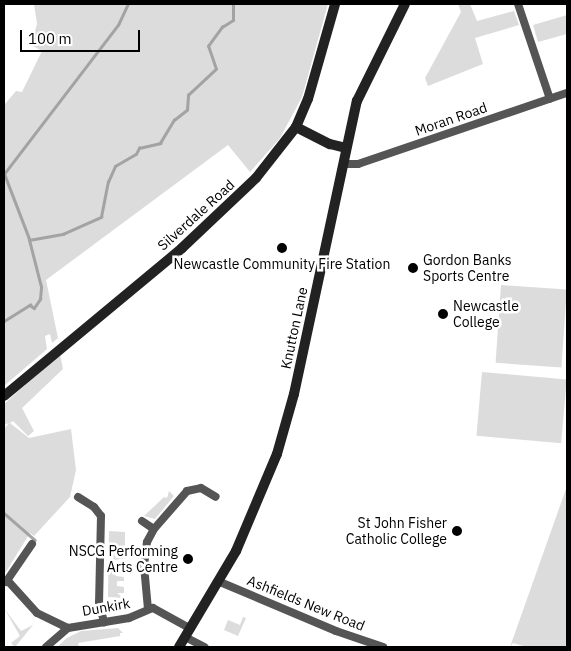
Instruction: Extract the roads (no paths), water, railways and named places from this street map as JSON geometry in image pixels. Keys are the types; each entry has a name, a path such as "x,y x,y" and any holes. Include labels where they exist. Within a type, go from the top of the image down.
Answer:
{"main road":[{"name":"Silverdale Road","path":"4,396 222,212 256,178 296,127 308,99 335,4"},
{"name":"Knutton Lane","path":"179,647 220,582 254,513 277,454 294,394 346,148 361,88 406,4"},
{"path":"296,127 330,144 346,148"}],"street":[{"path":"518,4 550,99"},
{"name":"Moran Road","path":"343,164 358,164 567,93"},
{"path":"142,521 154,529 187,491 201,488 209,481"},
{"path":"201,488 216,497"},
{"path":"78,497 94,507 101,516 99,602 104,622"},
{"name":"Dunkirk","path":"148,609 145,593 146,550 154,529"},
{"path":"32,544 6,582 37,614 68,628"},
{"name":"Ashfields New Road","path":"220,582 336,631 383,647"},
{"name":"Dunkirk","path":"46,647 68,628 129,618 148,609 161,610 204,647"}],"waterway":[{"path":"29,239 4,174 118,25 128,4"},
{"path":"4,321 30,305 34,308 40,299 41,287 29,240 63,234 101,217 108,182 115,166 136,154 139,148 160,143 174,120 187,110 188,95 216,69 208,46 222,27 233,20 233,4"},
{"path":"4,513 35,540"}],"place":[{"name":"Newcastle Community Fire Station","path":"282,248"},
{"name":"Gordon Banks Sports Centre","path":"413,268"},
{"name":"Newcastle College","path":"443,314"},
{"name":"St John Fisher Catholic College","path":"457,531"},
{"name":"NSCG Performing Arts Centre","path":"188,559"}]}
